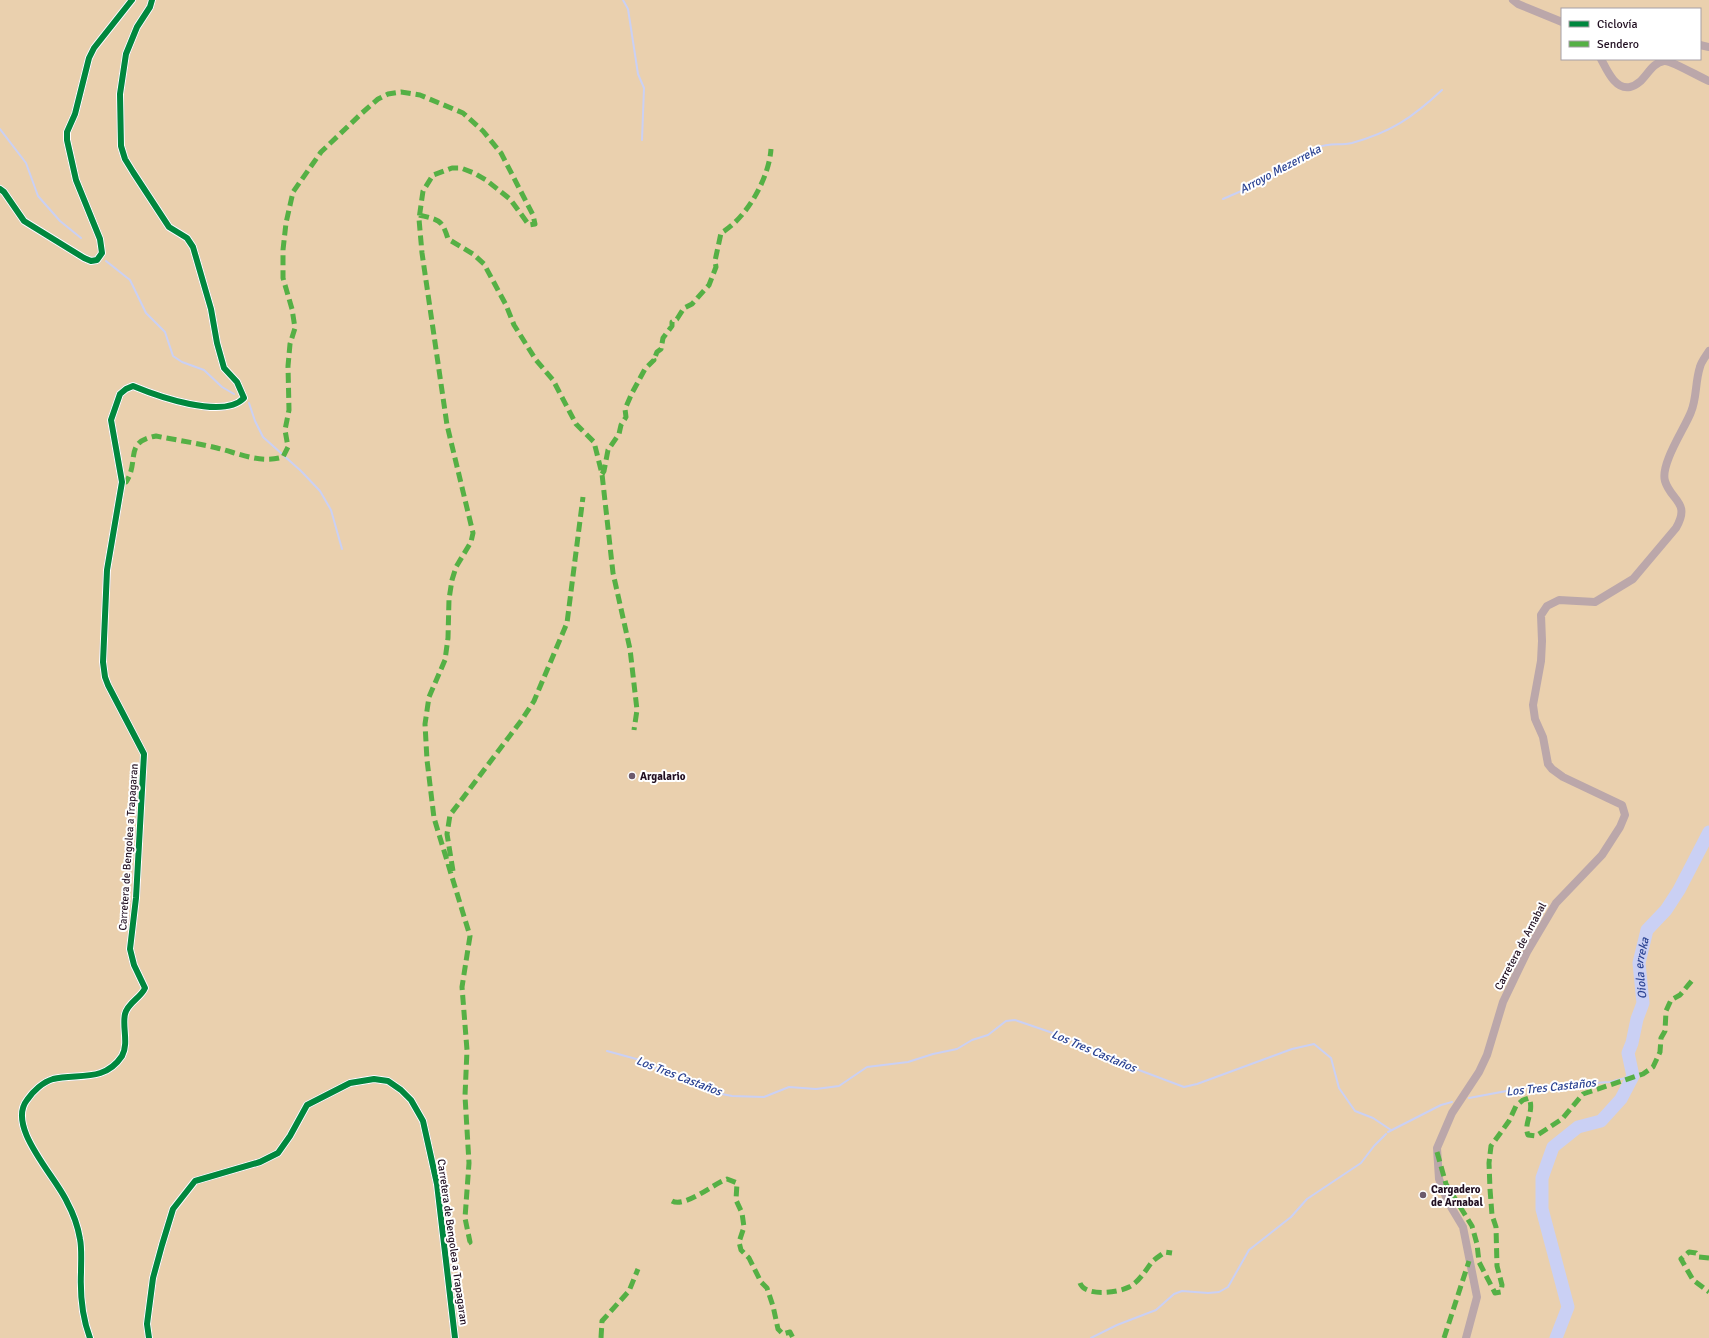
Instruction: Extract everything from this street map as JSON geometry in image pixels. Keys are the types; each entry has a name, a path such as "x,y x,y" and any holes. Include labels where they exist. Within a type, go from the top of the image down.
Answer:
{"street":[{"path":"0,189 4,192 24,221 91,261 97,260 102,254 100,239 76,180 67,140 67,132 75,114 89,58 94,48 132,0"},
{"name":"Carretera de Bengolea a Trapagaran","path":"90,1338 81,1302 81,1240 67,1201 28,1140 22,1117 26,1101 41,1085 53,1079 93,1076 108,1068 122,1055 126,1043 124,1031 125,1012 145,988 134,965 130,949 136,898 144,754 104,677 103,662 107,570 122,482 111,420 120,394 133,386 190,404 216,406 230,405 239,402 244,398 237,382 224,368 217,343 211,309 193,247 187,238 169,227 125,159 121,146 120,94 125,62 130,42 150,7 152,0"},
{"path":"1513,0 1518,4 1561,22"},
{"path":"1602,60 1611,77 1618,84 1627,88 1638,85 1656,65 1663,61 1672,62 1696,76 1709,81"},
{"name":"Carretera de Arnabal","path":"1466,1338 1477,1297 1463,1227 1448,1202 1439,1179 1437,1148 1452,1113 1479,1072 1487,1055 1503,1002 1527,952 1556,903 1602,855 1620,827 1625,815 1622,805 1564,777 1552,769 1548,764 1543,737 1535,719 1533,705 1541,661 1541,615 1547,606 1559,600 1595,602 1633,579 1676,528 1681,519 1682,510 1665,480 1666,465 1691,412 1697,390 1700,367 1709,351"},
{"name":"Carretera de Bengolea a Trapagaran","path":"149,1338 146,1324 153,1278 162,1245 173,1209 195,1181 260,1162 278,1153 290,1136 307,1105 350,1083 374,1080 388,1082 401,1090 411,1100 423,1121 437,1184 455,1338"}],"shaded area":[{"path":"0,0 1709,0 1709,1338 0,1338"}],"waterway":[{"path":"623,0 628,9 638,74 644,88 642,140"},
{"name":"Arroyo Mezerreka","path":"1223,199 1271,177 1306,153 1316,148 1326,145 1352,143 1390,129 1421,109 1442,90"},
{"path":"0,129 26,163 38,196 60,221 81,238"},
{"path":"106,261 130,280 146,313 165,332 173,356 182,362 204,370 222,387 234,394"},
{"path":"249,403 255,421 263,437 301,471 320,491 331,510 342,549"},
{"name":"Oiola erreka","path":"1556,1338 1568,1307 1542,1209 1542,1178 1553,1147 1578,1127 1601,1121 1621,1099 1633,1076 1628,1053 1643,1003 1639,963 1647,930 1666,910 1679,890 1709,832"},
{"name":"Los Tres Castaños","path":"607,1051 640,1060 649,1066 684,1076 717,1093 732,1096 764,1097 789,1087 816,1089 839,1086 867,1067 908,1062 933,1054 957,1049 972,1040 988,1035 1006,1021 1015,1020 1082,1043 1115,1061 1184,1087 1197,1084 1292,1049 1314,1044 1331,1058 1339,1088 1355,1111 1373,1118 1391,1130"},
{"name":"Los Tres Castaños","path":"1469,1098 1528,1087 1610,1082 1633,1076"},
{"name":"Los Tres Castaños","path":"1388,1132 1441,1105 1452,1102"},
{"path":"1091,1338 1117,1325 1156,1310 1174,1294 1182,1291 1208,1293 1219,1292 1228,1287 1249,1250 1291,1217 1307,1199 1361,1163 1374,1146 1386,1134"}],"marked path":[{"path":"122,482 126,482 130,474 134,453 139,443 156,436 209,446 258,459 274,459 283,457 288,447 285,430 289,410 288,366 290,344 295,328 292,309 283,278 283,250 286,223 293,192 321,152 378,99 388,94 401,92 420,95 463,113 483,131 501,153 533,215 535,224 529,225 510,199 486,180 461,168 452,168 433,175 423,191 419,219 422,253 447,425 473,533 471,542 456,567 452,580 449,599 448,638 445,660 429,697 425,724 427,760 434,818 470,936 462,987 467,1050 465,1096 469,1163 465,1218 470,1242 465,1245"},
{"path":"602,474 604,471 608,450 619,434 621,425 626,417 625,409 632,393 645,369 654,360 653,357 655,357 657,352 661,349 663,338 672,326 672,322 677,319 684,308 692,304 709,285 716,267 715,261 721,233 740,218 755,196 766,172 771,149"},
{"path":"419,215 439,221 444,228 448,239 473,254 484,264 506,305 514,325 536,360 553,380 576,424 594,442 602,474 613,573 630,649 637,710 634,730"},
{"path":"453,871 447,834 450,815 521,721 534,701 567,623 583,497"},
{"path":"1437,1152 1446,1184 1472,1226 1477,1244 1479,1262 1495,1293 1501,1292 1502,1285 1497,1266 1496,1227 1492,1215 1490,1189 1489,1163 1491,1146 1509,1121 1516,1106 1523,1100 1529,1098 1531,1108 1527,1126 1528,1135 1536,1136 1562,1119 1583,1094 1643,1074 1653,1067 1660,1052 1661,1038 1665,1031 1666,1011 1671,1000 1680,995 1694,978"},
{"path":"672,1201 684,1201 727,1179 737,1183 736,1200 742,1213 744,1227 739,1242 741,1250 749,1258 761,1282 767,1288 778,1329 783,1334 790,1332 793,1338"},
{"path":"1080,1283 1083,1287 1095,1292 1110,1292 1124,1289 1136,1282 1157,1258 1165,1252 1172,1253"},
{"path":"1709,1258 1699,1257 1696,1253 1689,1252 1681,1259 1693,1280 1709,1292"},
{"path":"1444,1338 1469,1261"},
{"path":"601,1338 602,1321 629,1291 638,1269"}],"cycle path":[{"path":"0,189 4,192 24,221 91,261 97,260 102,253 100,239 76,180 67,140 67,132 75,114 89,58 94,48 132,0"},
{"path":"90,1338 82,1306 81,1247 77,1225 61,1192 35,1152 28,1138 23,1124 22,1111 32,1093 49,1080 62,1077 99,1074 115,1064 122,1056 124,1051 125,1014 129,1006 141,995 145,988 134,965 130,949 136,898 144,754 108,685 105,677 103,662 107,570 122,482 111,420 120,394 133,386 173,400 206,407 221,407 234,404 244,398 237,382 224,368 217,343 211,309 193,247 187,238 169,227 125,159 121,146 120,94 126,54 137,27 150,7 152,0"},
{"path":"149,1338 147,1324 153,1278 162,1245 173,1209 195,1181 260,1162 278,1153 290,1136 307,1105 350,1083 374,1079 388,1081 401,1090 411,1100 423,1121 437,1184 455,1338"}],"place":[{"name":"Argalario","path":"632,776"},
{"name":"Cargadero de Arnabal","path":"1423,1195"}]}
